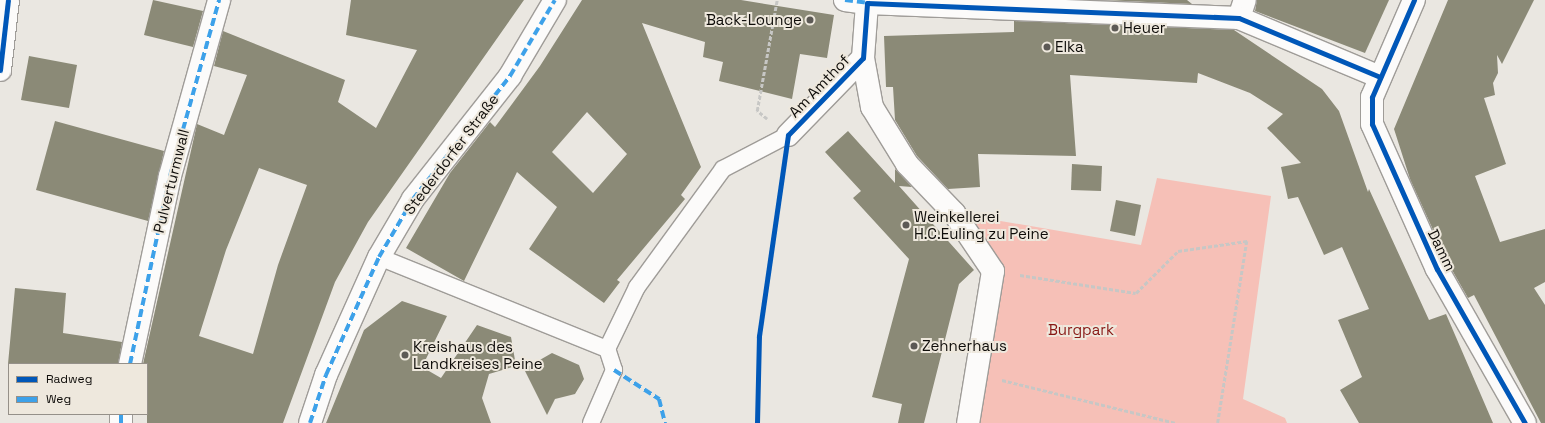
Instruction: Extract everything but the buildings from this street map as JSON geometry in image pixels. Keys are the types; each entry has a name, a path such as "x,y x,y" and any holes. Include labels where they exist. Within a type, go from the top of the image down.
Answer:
{"street":[{"path":"0,70 8,0"},
{"name":"Pulverturmwall","path":"130,363 170,176 219,0"},
{"name":"Stederdorfer Straße","path":"310,423 326,375 379,257 413,199 510,76 555,0"},
{"path":"845,0 867,3 1242,9 1380,77"},
{"name":"Damm","path":"1414,0 1372,97 1372,124 1437,269 1525,423"},
{"name":"Am Amthof","path":"867,3 862,58 872,107 907,164 954,213 993,271"},
{"name":"Am Amthof","path":"788,135 862,58"},
{"path":"968,423 993,271"}],"lane":[{"path":"591,423 614,370 607,349 637,287 723,169 788,135"},
{"path":"379,257 607,349"}],"path":[{"path":"778,0 757,111 788,135"},
{"path":"993,271 1136,293 1178,251 1246,241 1218,423"},
{"path":"976,373 1176,423"}],"green space":[{"name":"Burgpark","path":"1157,178 1271,196 1243,399 1285,418 1287,423 968,423 993,271 954,213 1141,245"}],"marked path":[{"path":"130,363 170,176 219,0"},
{"path":"310,423 326,375 379,257 413,199 510,76 555,0"},
{"path":"845,0 870,3"},
{"path":"614,370 659,399 665,423"},
{"path":"121,415 121,423"}],"cycle path":[{"path":"0,70 8,0"},
{"path":"1414,0 1372,97 1372,124 1437,269 1525,423"},
{"path":"757,423 759,336 788,135 863,58 867,3 1239,18 1380,77"}],"place":[{"name":"Back-Lounge","path":"810,20"},
{"name":"Heuer","path":"1115,28"},
{"name":"Elka","path":"1047,47"},
{"name":"Weinkellerei H.C.Euling zu Peine","path":"906,225"},
{"name":"Zehnerhaus","path":"914,346"},
{"name":"Kreishaus des Landkreises Peine","path":"405,355"}]}
